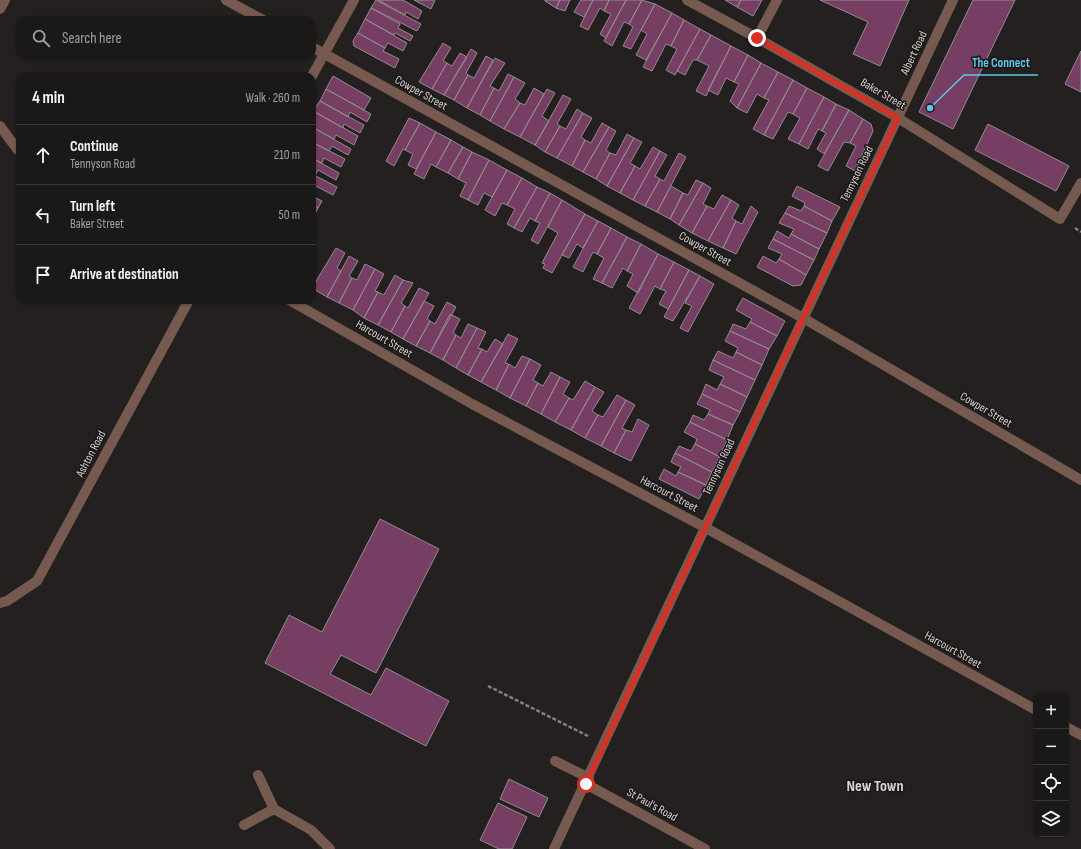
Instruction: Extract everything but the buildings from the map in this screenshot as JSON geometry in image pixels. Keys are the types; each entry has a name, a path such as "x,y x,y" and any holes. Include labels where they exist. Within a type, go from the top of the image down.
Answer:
{"street":[{"path":"0,9 5,0"},
{"path":"226,0 255,16"},
{"path":"314,72 354,0"},
{"name":"Baker Street","path":"687,0 898,118 1060,220 1081,183"},
{"path":"757,38 777,0"},
{"name":"Albert Road","path":"898,118 953,0"},
{"name":"Cowper Street","path":"316,50 803,318 1081,480"},
{"name":"Tennyson Road","path":"554,849 605,744 803,318 898,118"},
{"path":"0,126 16,148"},
{"name":"Ashton Road","path":"0,602 7,601 37,581 187,304"},
{"name":"Harcourt Street","path":"296,304 472,404 706,528 1033,708"},
{"path":"1069,729 1081,735"},
{"name":"St Paul's Road","path":"555,761 705,849"},
{"path":"258,775 274,809 311,830 330,849"},
{"path":"244,825 274,809"}],"path":[{"path":"488,686 605,744"}],"place":[{"name":"The Connect","path":"930,108"}],"district":[{"name":"New Town","path":"875,786"}],"route":[{"path":"586,784 898,118 757,38"}]}
